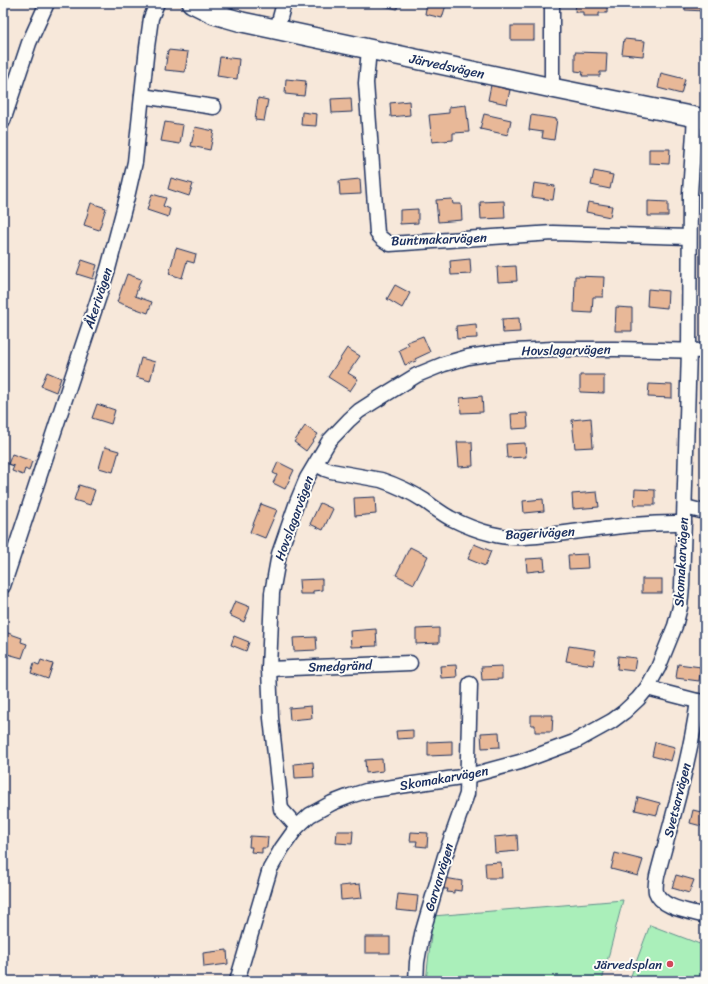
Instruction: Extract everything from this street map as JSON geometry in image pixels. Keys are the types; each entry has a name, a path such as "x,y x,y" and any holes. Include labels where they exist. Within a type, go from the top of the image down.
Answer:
{"street":[{"path":"3,121 28,44 47,3"},
{"name":"Åkerivägen","path":"3,586 108,269 127,197 134,162 151,18 157,3"},
{"name":"Järvedsvägen","path":"192,3 214,14 242,22 700,118"},
{"path":"277,29 284,3"},
{"path":"552,3 552,88"},
{"name":"Buntmakarvägen","path":"369,49 366,83 376,233 384,241 390,244 553,233 689,237"},
{"path":"142,96 214,107"},
{"name":"Skomakarvägen","path":"237,981 270,868 297,827 310,815 332,802 366,791 468,776 520,762 574,742 612,721 624,712 647,688 658,668 675,626 680,607 682,586 689,350 690,193 700,118"},
{"name":"Hovslagarvägen","path":"297,827 281,809 269,669 272,593 279,554 297,502 307,478 329,441 360,411 417,375 444,364 468,357 515,351 553,349 705,351"},
{"name":"Bagerivägen","path":"316,464 331,471 374,478 388,482 410,493 448,517 496,535 514,537 534,536 635,524 663,522 684,523"},
{"path":"685,507 705,512"},
{"name":"Smedgränd","path":"269,669 410,664"},
{"name":"Garvarvägen","path":"416,981 417,962 422,934 445,856 467,794 470,684"},
{"path":"647,688 702,702"},
{"name":"Svetsarvägen","path":"702,702 695,724 656,882 656,891 664,902 675,908 705,916"}],"green space":[{"path":"623,900 602,981 426,981 433,916"},
{"name":"Järvedsplan","path":"650,925 705,946 705,981 629,981"}],"building":[{"path":"372,3 398,3 397,9"},
{"path":"427,3 446,5 442,18 425,14"},
{"path":"576,3 607,3 607,13 599,13 599,16 583,16 583,12 575,12"},
{"path":"631,3 650,3 650,6 631,6"},
{"path":"685,3 705,3 705,11 685,10"},
{"path":"511,26 534,26 534,40 511,40"},
{"path":"624,39 645,41 643,56 622,54"},
{"path":"168,50 188,52 185,72 165,70"},
{"path":"575,52 607,53 606,72 600,72 600,76 582,76 583,72 575,71"},
{"path":"220,57 239,59 237,79 217,76"},
{"path":"661,73 685,79 681,94 658,88"},
{"path":"286,79 306,81 304,96 285,94"},
{"path":"491,85 510,90 507,104 488,100"},
{"path":"258,98 268,100 264,121 255,120"},
{"path":"351,98 352,112 332,113 331,99"},
{"path":"409,101 410,115 391,117 390,103"},
{"path":"466,105 469,132 453,133 453,140 432,142 429,115 449,113 449,107"},
{"path":"302,112 317,114 316,126 301,125"},
{"path":"484,114 511,120 508,135 480,129"},
{"path":"531,115 557,119 554,140 542,138 543,132 529,130"},
{"path":"165,122 183,125 180,144 161,141"},
{"path":"195,127 214,131 210,150 191,146"},
{"path":"649,149 670,149 669,164 649,163"},
{"path":"594,171 613,175 610,189 591,185"},
{"path":"171,178 193,184 189,196 168,189"},
{"path":"360,179 361,194 340,195 339,181"},
{"path":"534,183 555,186 553,200 532,197"},
{"path":"152,194 166,198 163,206 170,209 168,217 147,210"},
{"path":"452,199 453,204 461,204 462,220 438,222 436,200"},
{"path":"504,201 505,218 481,219 480,202"},
{"path":"648,201 668,202 668,216 648,216"},
{"path":"588,202 612,206 610,217 586,212"},
{"path":"91,203 106,208 99,230 84,225"},
{"path":"418,209 418,223 400,224 400,210"},
{"path":"176,248 196,254 194,263 187,261 182,278 169,274"},
{"path":"470,259 471,274 451,275 450,261"},
{"path":"82,260 97,265 93,279 77,274"},
{"path":"516,266 517,281 498,282 497,267"},
{"path":"127,274 141,279 135,296 152,302 148,313 117,302"},
{"path":"575,276 604,277 603,297 593,297 592,313 574,312"},
{"path":"395,285 410,293 402,308 387,299"},
{"path":"648,289 668,291 667,308 647,306"},
{"path":"616,307 632,308 632,331 615,331"},
{"path":"519,318 520,332 503,333 502,319"},
{"path":"476,324 477,338 457,339 456,326"},
{"path":"423,336 430,352 415,359 416,361 405,365 399,350 409,345 407,342"},
{"path":"347,348 360,356 348,373 358,379 350,391 328,377"},
{"path":"141,358 155,362 150,381 136,377"},
{"path":"47,372 61,378 56,392 41,386"},
{"path":"580,375 604,375 604,393 580,392"},
{"path":"649,384 672,385 672,398 648,397"},
{"path":"482,396 483,412 461,413 460,398"},
{"path":"97,404 115,410 111,424 92,418"},
{"path":"527,413 528,428 512,429 511,414"},
{"path":"591,418 593,447 575,448 572,420"},
{"path":"305,426 318,434 306,451 294,442"},
{"path":"457,442 472,442 473,466 459,467"},
{"path":"525,443 526,457 507,458 506,444"},
{"path":"105,447 119,451 113,472 99,468"},
{"path":"12,454 32,461 29,471 25,469 23,475 12,471 14,466 8,464"},
{"path":"278,462 294,470 285,489 273,483 277,475 273,473"},
{"path":"79,485 95,490 90,505 74,500"},
{"path":"635,489 655,490 655,505 634,505"},
{"path":"597,492 599,507 573,509 572,494"},
{"path":"375,497 376,514 355,516 354,498"},
{"path":"543,499 544,511 524,513 523,501"},
{"path":"320,503 333,509 323,530 310,524"},
{"path":"261,504 277,510 265,538 250,532"},
{"path":"474,544 491,551 485,566 468,559"},
{"path":"410,547 428,556 414,584 396,575"},
{"path":"587,554 588,568 569,569 568,555"},
{"path":"544,558 545,570 527,572 526,559"},
{"path":"322,579 322,590 313,591 313,594 300,594 299,580"},
{"path":"642,579 662,579 662,593 642,593"},
{"path":"235,601 250,607 244,622 229,615"},
{"path":"439,628 439,643 416,644 416,629"},
{"path":"376,629 377,646 351,647 350,631"},
{"path":"5,632 22,638 21,642 27,644 22,658 4,653 3,638"},
{"path":"234,636 249,642 246,651 231,645"},
{"path":"316,637 317,650 294,651 293,638"},
{"path":"569,646 596,650 593,665 566,661"},
{"path":"618,656 636,658 634,671 617,669"},
{"path":"41,660 53,664 48,679 31,673 34,663 39,665"},
{"path":"678,664 701,667 699,681 676,678"},
{"path":"456,665 457,677 441,678 440,666"},
{"path":"502,666 502,679 482,680 481,667"},
{"path":"311,706 312,718 290,720 289,708"},
{"path":"531,715 553,715 552,732 535,732 535,725 531,725"},
{"path":"413,730 413,738 397,739 396,731"},
{"path":"499,732 500,747 482,748 481,733"},
{"path":"452,741 452,755 428,756 428,742"},
{"path":"655,742 675,747 671,761 652,756"},
{"path":"382,759 383,771 366,773 365,760"},
{"path":"313,762 314,777 295,778 294,764"},
{"path":"638,797 660,803 657,815 635,810"},
{"path":"693,810 705,813 705,827 690,823"},
{"path":"337,831 353,831 352,844 336,843"},
{"path":"411,832 428,833 427,847 416,846 417,841 410,841"},
{"path":"517,835 518,851 495,853 494,837"},
{"path":"250,836 268,837 267,848 262,848 262,853 251,852 252,847 249,847"},
{"path":"615,853 643,860 638,876 611,869"},
{"path":"501,862 502,878 486,878 485,863"},
{"path":"676,875 694,880 689,893 672,888"},
{"path":"445,878 462,881 461,891 454,890 454,893 447,892 448,889 444,889"},
{"path":"360,884 362,898 341,900 340,886"},
{"path":"398,894 418,896 416,912 396,910"},
{"path":"365,937 390,937 390,953 365,953"},
{"path":"227,950 228,964 204,967 203,953"}],"place":[{"name":"Järvedsplan","path":"670,964"}]}
